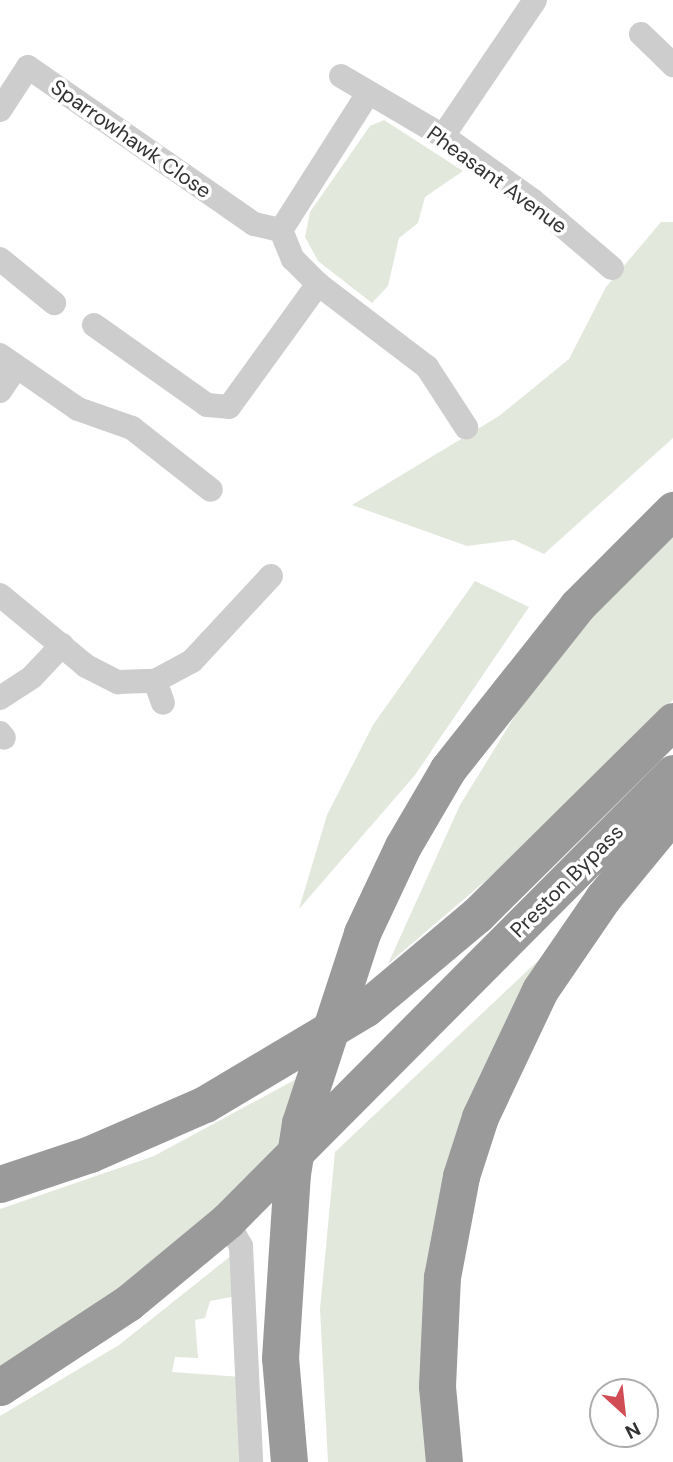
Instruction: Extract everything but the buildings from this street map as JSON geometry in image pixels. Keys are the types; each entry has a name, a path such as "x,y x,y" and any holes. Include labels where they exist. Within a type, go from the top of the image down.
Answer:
{"highway":[{"path":"289,1462 280,1358 288,1200 300,1123 342,983 362,933 403,846 448,769 577,606 673,510"},
{"name":"Preston Bypass","path":"0,1184 145,1132 270,1068 366,1008 477,915 673,721"},
{"name":"Preston Bypass","path":"0,1387 128,1303 227,1221 673,773"},
{"path":"444,1462 437,1386 442,1277 461,1175 480,1118 540,990 603,898 673,813"}],"street":[{"path":"443,136 535,0"},
{"path":"641,34 673,65"},
{"name":"Sparrowhawk Close","path":"0,110 28,67 254,224 281,230"},
{"name":"Pheasant Avenue","path":"341,76 368,95 443,136 532,200 612,268"},
{"path":"368,95 281,230 293,259 318,284 427,367 466,426"},
{"path":"0,259 54,303"},
{"path":"94,326 207,405 229,407 318,284"},
{"path":"0,391 8,361 78,409 132,428 211,490"},
{"path":"0,595 86,666 118,682 159,692 192,661 271,576"},
{"path":"0,698 32,677 62,645"},
{"path":"227,1221 241,1246 251,1462"}],"shaded area":[{"path":"384,120 463,171 425,197 418,223 399,238 388,286 372,303 318,261 305,237 310,212 370,126"},
{"path":"661,222 673,222 673,438 544,554 514,540 467,546 352,505 499,416 569,359 606,287"},
{"path":"673,527 673,700 525,847 388,964 460,805 521,706 591,614"},
{"path":"475,581 529,607 415,775 299,909 327,815 373,725"},
{"path":"543,956 496,1042 430,1462 328,1462 320,1309 335,1152"},
{"path":"300,1077 285,1145 165,1259 0,1370 0,1209 154,1156"},
{"path":"232,1255 237,1296 210,1301 205,1318 195,1320 198,1358 175,1357 172,1372 242,1377 245,1462 0,1462 0,1416 119,1345"}]}
